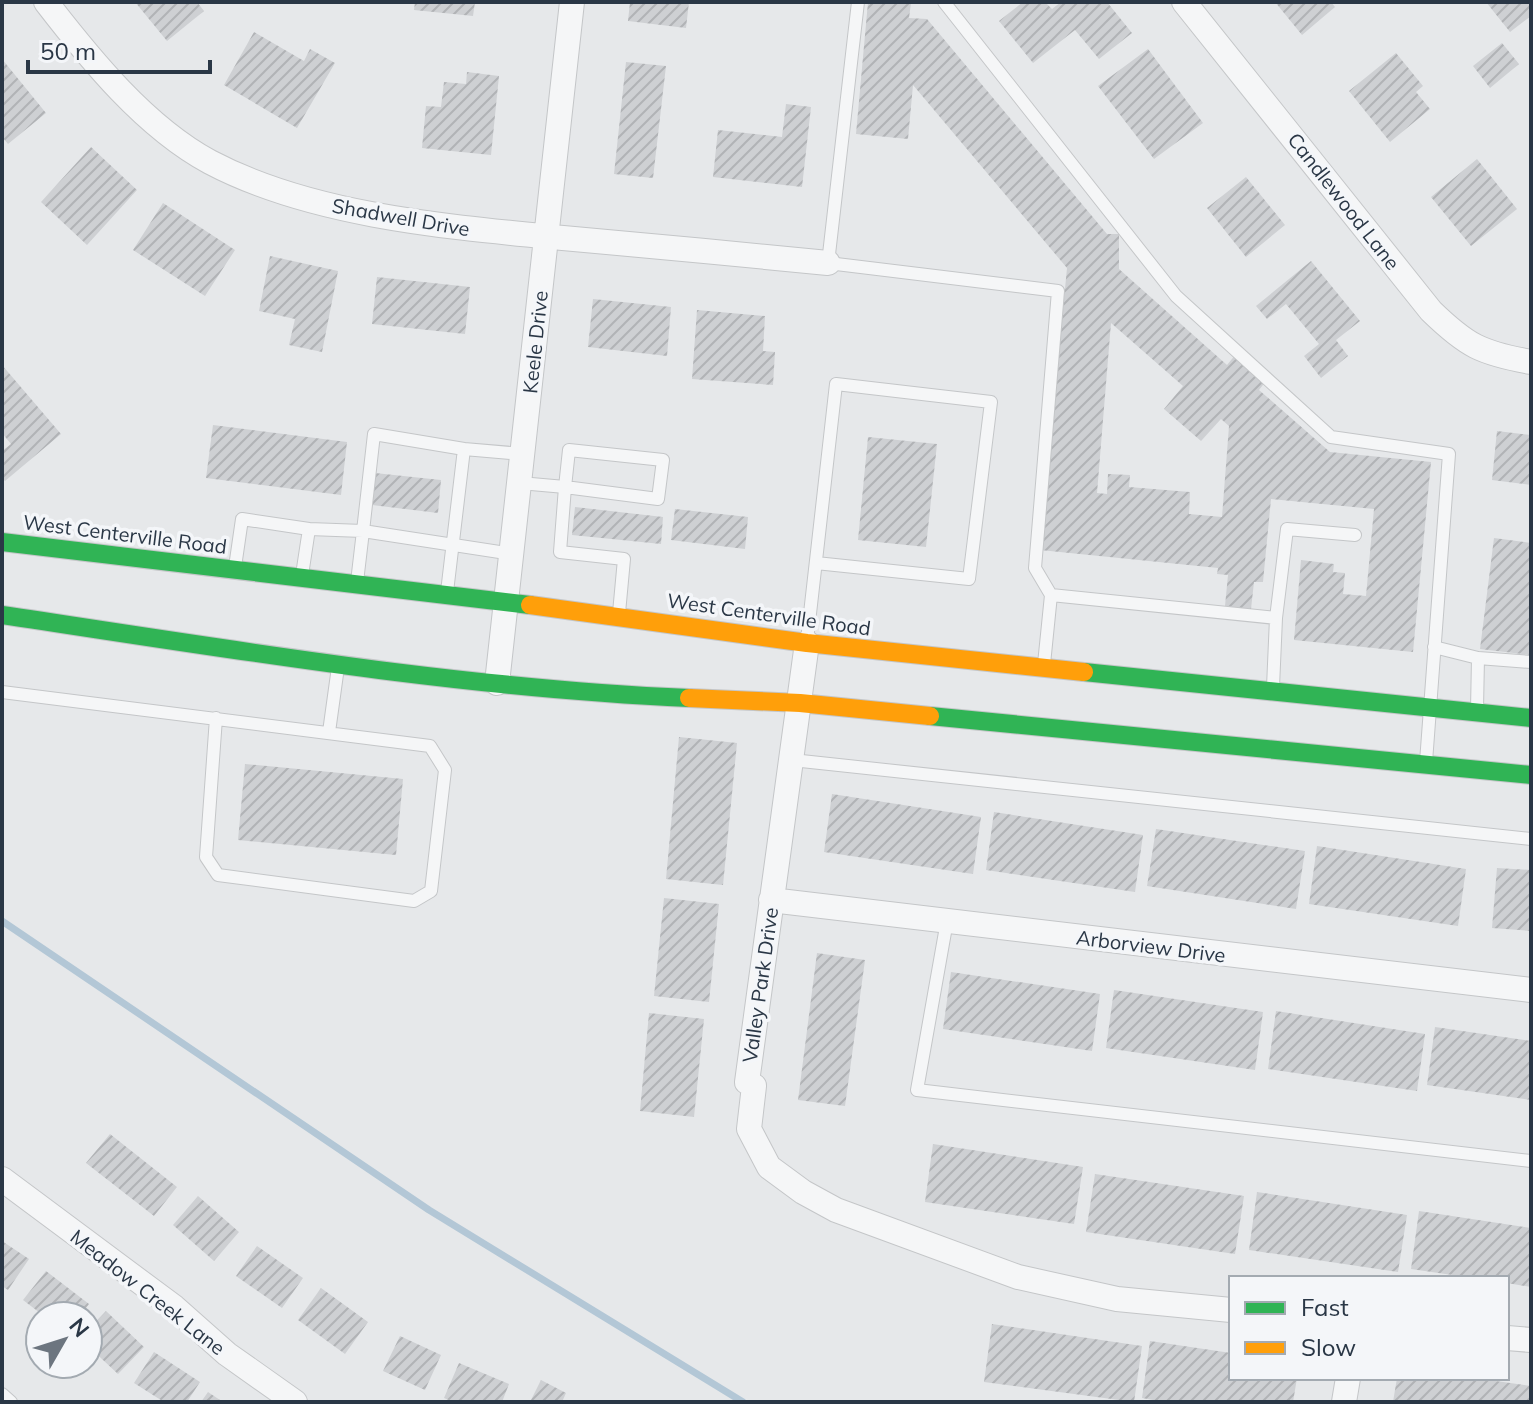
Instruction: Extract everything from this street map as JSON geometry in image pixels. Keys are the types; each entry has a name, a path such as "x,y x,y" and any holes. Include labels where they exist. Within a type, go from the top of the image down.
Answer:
{"main road":[{"name":"West Centerville Road","path":"2,542 619,616 807,643 1531,718"},
{"path":"2,615 338,664 599,694 800,703 1531,775"}],"street":[{"name":"Shadwell Drive","path":"46,2 85,52 156,125 209,161 298,198 452,228 828,263"},
{"name":"Keele Drive","path":"497,683 572,2"},
{"name":"Candlewood Lane","path":"1184,2 1431,311 1457,336 1492,355 1531,362"},
{"name":"Valley Park Drive","path":"807,643 747,1082 754,1086 749,1129 769,1167 803,1192 836,1210 1018,1277 1117,1299 1229,1310"},
{"name":"Arborview Drive","path":"771,900 1531,990"},
{"name":"Meadow Creek Lane","path":"2,1179 174,1307 227,1354 295,1402"},
{"path":"1509,1338 1531,1340"},
{"path":"1344,1402 1348,1380"}],"lane":[{"path":"858,2 828,263 1058,291 1035,568 1051,595 1044,668"},
{"path":"944,2 1176,296 1331,437 1449,454 1426,764"},
{"path":"807,643 836,384 991,402 969,579 816,563"},
{"path":"357,585 374,434 464,449 523,454"},
{"path":"446,595 464,449"},
{"path":"520,483 565,487 658,499 663,460 569,450 565,487 560,552 624,559 619,616"},
{"path":"235,570 242,519 309,529 363,531 512,554"},
{"path":"302,578 309,529"},
{"path":"1272,691 1276,618 1287,529 1355,535"},
{"path":"1051,595 1276,618"},
{"path":"1434,647 1478,658 1531,662"},
{"path":"1476,712 1478,658"},
{"path":"329,732 338,664"},
{"path":"2,692 216,718 329,732 430,746 445,770 431,891 414,901 218,875 206,857 216,718"},
{"path":"792,760 1531,839"},
{"path":"947,921 917,1090 1531,1161"},
{"path":"2,1394 11,1402"}],"building":[{"path":"135,2 197,2 204,11 167,41"},
{"path":"415,2 475,2 473,16 414,10"},
{"path":"630,2 689,2 686,28 628,21"},
{"path":"868,2 911,3 909,18 927,19 1107,234 1119,234 1119,269 1227,365 1236,354 1266,381 1259,390 1330,452 1431,462 1413,652 1294,640 1301,560 1334,564 1333,572 1345,573 1343,594 1366,596 1374,509 1271,499 1263,582 1254,582 1251,609 1225,606 1228,575 1217,574 1218,568 1040,550 1067,268 913,85 908,139 856,134","holes":["1111,323 1183,386 1164,409 1201,441 1221,419 1229,426 1222,517 1189,514 1190,492 1129,487 1130,475 1108,474 1107,494 1097,493"]},
{"path":"1023,2 1045,2 1052,9 1061,2 1107,2 1132,33 1099,59 1075,30 1033,63 999,21"},
{"path":"1275,2 1331,2 1335,7 1302,35"},
{"path":"1486,2 1531,2 1531,16 1510,32"},
{"path":"254,32 304,61 310,49 335,63 297,128 224,85"},
{"path":"1502,43 1519,64 1490,88 1473,66"},
{"path":"1148,49 1203,123 1154,159 1098,86"},
{"path":"1396,53 1423,86 1416,92 1430,109 1390,142 1349,91"},
{"path":"2,59 46,113 8,144 2,137"},
{"path":"626,62 666,66 653,178 614,174"},
{"path":"467,72 499,76 491,155 422,148 426,106 441,107 444,82 466,84"},
{"path":"786,104 811,107 802,187 713,177 718,130 782,137"},
{"path":"91,147 137,190 87,245 41,202"},
{"path":"1477,159 1517,209 1471,246 1431,197"},
{"path":"1246,177 1285,225 1246,257 1207,208"},
{"path":"163,203 235,250 205,296 133,250"},
{"path":"270,256 338,271 322,352 289,345 295,319 259,311"},
{"path":"1311,261 1360,321 1336,340 1348,356 1321,378 1304,356 1319,344 1286,304 1267,319 1256,306"},
{"path":"377,277 470,287 465,334 372,324"},
{"path":"593,299 671,307 667,356 588,347"},
{"path":"697,310 765,316 763,351 775,352 773,385 692,379"},
{"path":"2,365 61,434 5,481 2,478 2,451 11,444 2,433"},
{"path":"213,425 347,442 341,495 206,478"},
{"path":"1497,431 1531,435 1531,485 1492,480"},
{"path":"868,437 937,444 926,547 858,540"},
{"path":"375,473 441,480 438,513 372,505"},
{"path":"575,507 663,517 661,544 572,535"},
{"path":"675,509 748,517 745,549 671,540"},
{"path":"1494,538 1531,543 1531,655 1480,649"},
{"path":"679,737 737,743 723,885 666,879"},
{"path":"245,764 403,779 396,855 238,840"},
{"path":"832,794 981,817 973,874 824,852"},
{"path":"994,812 1143,835 1135,892 986,870"},
{"path":"1156,829 1305,851 1296,909 1147,886"},
{"path":"1317,846 1466,869 1458,926 1309,904"},
{"path":"1497,868 1531,870 1531,931 1492,928"},
{"path":"664,898 719,904 709,1002 654,996"},
{"path":"817,953 865,960 845,1106 798,1100"},
{"path":"951,972 1100,994 1092,1051 943,1029"},
{"path":"1114,990 1263,1012 1255,1070 1106,1048"},
{"path":"1276,1011 1425,1034 1417,1091 1268,1069"},
{"path":"649,1013 704,1019 694,1117 640,1111"},
{"path":"1435,1027 1531,1041 1531,1100 1427,1085"},
{"path":"110,1134 177,1187 154,1216 86,1163"},
{"path":"933,1144 1083,1167 1074,1224 925,1202"},
{"path":"1095,1174 1244,1196 1235,1254 1086,1232"},
{"path":"1257,1192 1407,1215 1398,1272 1249,1250"},
{"path":"198,1196 239,1232 214,1261 173,1225"},
{"path":"1419,1211 1531,1228 1531,1287 1509,1283 1509,1276 1459,1276 1411,1269"},
{"path":"2,1241 29,1259 8,1290 2,1286"},
{"path":"257,1246 303,1278 282,1308 236,1276"},
{"path":"46,1271 84,1300 24,1301"},
{"path":"321,1288 368,1322 345,1354 298,1320"},
{"path":"106,1311 144,1347 118,1374 104,1361"},
{"path":"992,1324 1142,1346 1134,1402 984,1382"},
{"path":"400,1336 441,1355 425,1390 383,1371"},
{"path":"1150,1341 1229,1353 1229,1380 1297,1380 1293,1402 1164,1402 1142,1398"},
{"path":"154,1352 200,1382 187,1402 164,1402 134,1383"},
{"path":"459,1363 509,1384 502,1402 453,1402 444,1398"},
{"path":"541,1380 566,1393 562,1402 530,1402"},
{"path":"1397,1380 1489,1380 1531,1386 1531,1402 1393,1402"},
{"path":"208,1392 223,1402 201,1402"}],"waterway":[{"path":"2,921 429,1210 743,1402"}],"traffic: fast":[{"path":"2,542 530,605"},
{"path":"2,615 259,654 431,676 517,686 689,698"},
{"path":"1084,672 1531,718"},
{"path":"930,716 1531,775"}],"traffic: slow":[{"path":"530,605 807,643 1084,672"},
{"path":"689,698 800,703 930,716"}]}
